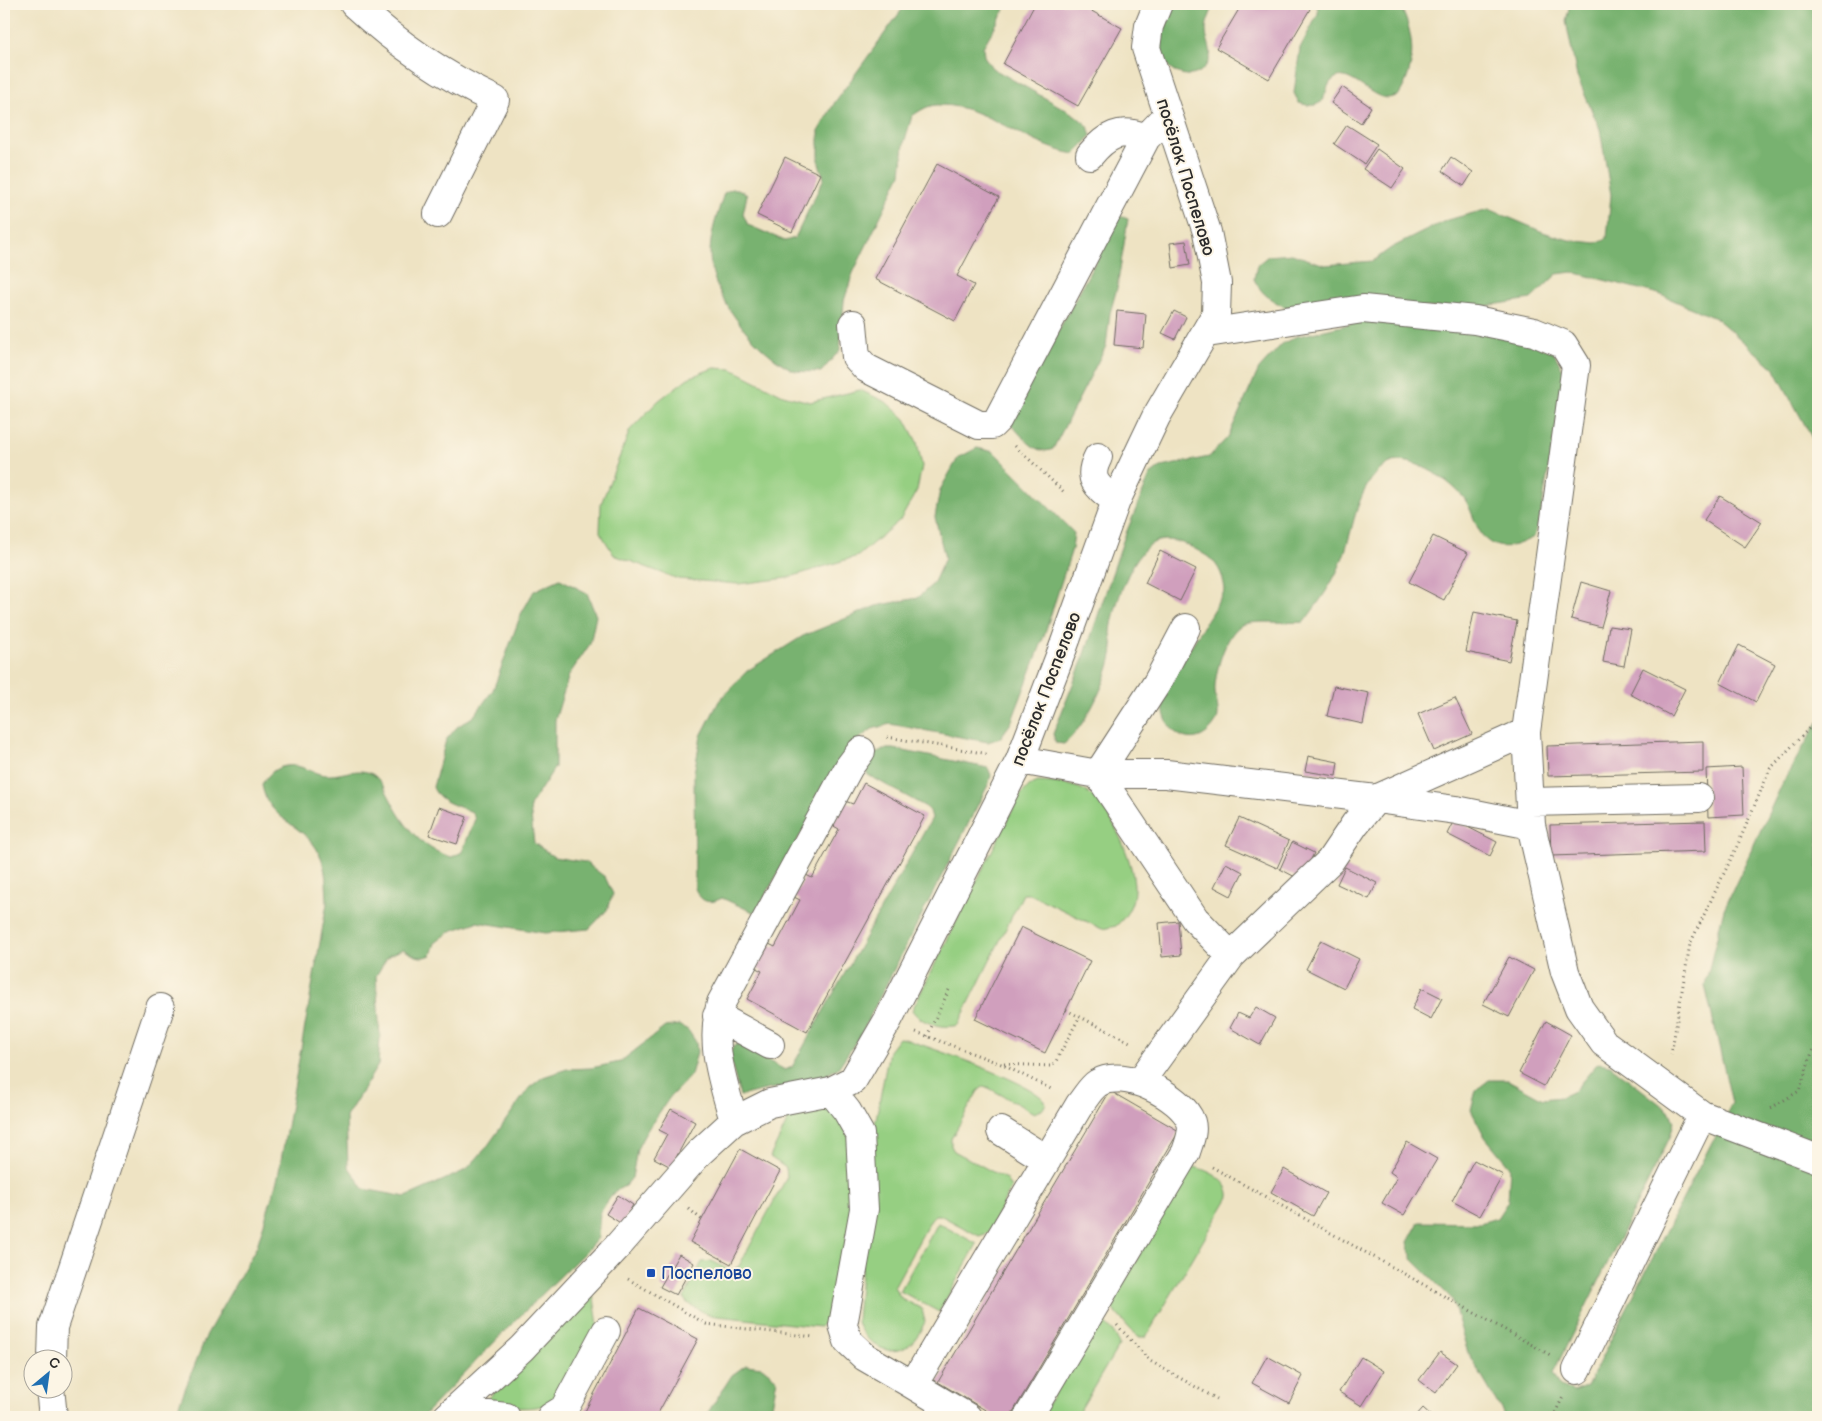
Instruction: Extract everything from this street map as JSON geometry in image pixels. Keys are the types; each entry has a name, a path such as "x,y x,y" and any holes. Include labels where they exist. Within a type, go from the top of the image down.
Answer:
{"street":[{"path":"354,4 375,23 424,58 467,87 495,100 438,214"},
{"name":"посёлок Поспелово","path":"450,1414 522,1348 700,1153 734,1121 770,1103 830,1091 853,1080 888,1020 1020,760 1116,501 1156,417 1207,333 1216,314 1217,283 1207,232 1146,48 1149,26 1158,4"},
{"path":"853,324 856,357 866,368 979,425 992,425 998,419 1146,138 1168,115"},
{"path":"1090,155 1105,138 1120,134 1135,134 1146,138"},
{"path":"1207,333 1363,309 1475,320 1534,332 1563,344 1576,365 1526,732 1531,813 1564,972 1579,1008 1604,1043 1665,1088 1702,1115 1818,1159"},
{"path":"1098,457 1093,467 1093,476 1098,487 1116,501"},
{"path":"1098,774 1157,683 1186,628"},
{"path":"1140,1082 1231,956 1330,861 1355,824 1376,799 1526,732"},
{"path":"734,1121 715,1051 717,1016 721,1003 849,767 861,751"},
{"path":"1020,760 1098,774 1166,774 1456,810 1531,813 1699,798"},
{"path":"1098,774 1195,919 1231,956"},
{"path":"52,1348 53,1327 160,1008"},
{"path":"717,1016 770,1045"},
{"path":"913,1385 1080,1104 1098,1083 1117,1078 1140,1082 1179,1104 1190,1120 1192,1130 1186,1152 1028,1417"},
{"path":"830,1091 847,1111 860,1134 864,1209 843,1325 848,1341 865,1357 966,1417"},
{"path":"1577,1370 1702,1115"},
{"path":"1000,1132 1047,1160"},
{"path":"551,1417 564,1408 606,1331"},
{"path":"51,1398 53,1417"},
{"path":"450,1414 506,1417"}],"path":[{"path":"992,425 1069,496"},
{"path":"1665,1088 1690,944 1739,842 1770,770 1818,719"},
{"path":"861,751 878,737 890,736 1020,760"},
{"path":"927,1036 949,990"},
{"path":"1066,1010 1100,1026"},
{"path":"1001,1064 1051,1066 1056,1061 1080,1016"},
{"path":"888,1020 1001,1064 1080,1104"},
{"path":"1768,1110 1799,1091 1814,1046 1818,1044"},
{"path":"1186,1152 1577,1370"},
{"path":"608,1255 706,1324 848,1341"},
{"path":"1096,1302 1150,1361 1217,1399"}],"green space":[{"path":"906,4 1008,4 983,47 984,56 992,68 1075,115 1088,126 1091,136 1075,154 1041,144 991,119 958,107 933,105 912,116 904,143 901,174 853,273 844,301 840,350 821,372 794,370 778,361 752,338 740,324 721,295 715,280 710,256 713,229 718,211 724,193 733,189 741,190 747,195 743,214 748,225 785,241 795,238 824,178 819,164 819,130 835,102"},
{"path":"1171,4 1214,4 1206,27 1210,51 1209,59 1201,71 1194,74 1187,75 1172,69 1166,64 1159,49 1164,20"},
{"path":"1313,4 1400,6 1409,28 1412,51 1408,74 1398,96 1381,97 1349,78 1338,77 1332,80 1322,101 1310,105 1299,103 1294,93 1300,48 1318,14 1318,8"},
{"path":"1570,4 1818,4 1818,449 1774,368 1717,319 1659,294 1572,272 1557,274 1531,299 1479,307 1290,309 1269,298 1257,285 1254,279 1257,265 1268,256 1292,254 1325,265 1373,261 1391,248 1447,220 1489,209 1543,232 1569,240 1596,243 1607,238 1611,195 1600,129 1577,77 1566,21"},
{"path":"1120,216 1128,219 1117,288 1110,313 1106,346 1053,449 1047,451 1035,448 1011,425 1011,419"},
{"path":"1363,321 1476,331 1530,343 1554,353 1565,374 1540,518 1534,537 1508,547 1491,543 1480,533 1464,498 1449,483 1428,469 1416,464 1404,461 1394,462 1385,466 1375,475 1362,496 1340,566 1326,591 1304,622 1245,624 1240,626 1230,638 1225,647 1216,676 1215,692 1218,717 1214,725 1198,738 1182,736 1175,732 1165,716 1163,699 1167,687 1225,590 1224,584 1221,573 1207,556 1186,544 1167,540 1155,542 1147,547 1139,556 1125,581 1115,609 1111,632 1112,655 1100,691 1080,727 1064,744 1056,743 1053,734 1085,654 1124,538 1150,475 1161,467 1209,457 1228,437 1259,369 1282,344 1295,337"},
{"path":"714,368 732,369 783,395 810,402 860,390 886,402 905,419 917,442 922,466 917,490 901,519 858,556 787,578 738,584 678,579 614,555 600,532 601,504 630,430 658,401 688,378"},
{"path":"977,448 994,452 1074,533 1072,549 1042,642 1011,723 1000,738 988,742 890,724 872,729 855,742 755,913 722,898 709,902 702,899 695,888 694,773 701,736 719,701 747,671 803,636 876,606 917,598 933,584 945,558 935,517 940,490 958,458"},
{"path":"560,579 587,593 596,616 590,644 569,675 555,720 555,767 530,806 534,843 554,857 585,862 605,877 613,894 607,910 589,929 545,933 477,922 451,931 435,943 431,955 420,957 403,949 388,956 376,976 380,1037 378,1065 346,1117 348,1166 364,1189 406,1197 466,1170 486,1148 529,1088 543,1077 567,1069 591,1068 620,1062 665,1027 679,1025 688,1030 696,1042 697,1052 691,1075 670,1097 646,1132 637,1149 632,1178 625,1186 615,1191 600,1212 598,1238 422,1417 174,1417 207,1334 257,1246 278,1177 327,903 325,871 319,853 305,835 278,814 271,806 265,796 262,784 272,772 286,766 297,766 327,775 358,771 370,773 385,788 409,829 424,843 442,854 452,857 462,852 475,819 472,812 444,800 433,787 446,740 457,727 474,716 493,690 521,614 534,591"},
{"path":"1818,722 1818,1417 1502,1417 1503,1413 1468,1353 1452,1299 1412,1259 1408,1242 1419,1222 1480,1223 1497,1218 1508,1201 1510,1167 1485,1137 1471,1110 1476,1090 1489,1080 1508,1080 1543,1099 1561,1097 1574,1091 1598,1063 1610,1065 1670,1112 1674,1122 1670,1137 1553,1373 1560,1386 1574,1392 1587,1386 1732,1103 1705,985 1724,909 1783,782"},
{"path":"883,749 894,749 988,768 991,775 989,783 861,1034 838,1068 814,1082 740,1096 729,1054 734,1046 738,1044 785,1070 792,1067 932,818 930,811 926,807 868,775 865,767 866,763"},
{"path":"1038,782 1065,784 1084,790 1098,801 1106,812 1126,852 1133,878 1133,900 1129,909 1116,926 1102,929 1030,894 1023,894 958,1025 939,1026 927,1022 912,1010 1019,797 1029,786"},
{"path":"899,1038 1004,1076 1038,1095 1046,1103 1043,1109 1034,1113 989,1088 983,1087 978,1091 951,1139 951,1146 954,1151 1006,1179 1011,1188 988,1233 979,1236 940,1215 935,1215 931,1219 894,1287 901,1298 922,1309 925,1322 909,1345 899,1350 891,1351 883,1349 869,1340 859,1328 857,1321 873,1135 889,1051"},
{"path":"825,1107 831,1108 851,1139 853,1210 830,1317 820,1327 708,1315 686,1302 684,1298 702,1262 712,1261 731,1271 739,1266 787,1177 786,1168 770,1157 789,1118 794,1113"},
{"path":"1194,1167 1212,1174 1222,1181 1229,1191 1229,1197 1146,1337 1137,1337 1110,1306 1189,1168"},
{"path":"938,1223 977,1244 939,1312 900,1291"},
{"path":"588,1295 594,1298 598,1325 558,1399 542,1406 526,1408 491,1406 485,1402"},
{"path":"1099,1321 1106,1324 1112,1330 1119,1345 1076,1417 1040,1417"},
{"path":"746,1365 762,1367 777,1379 770,1417 705,1417 732,1375"}],"building":[{"path":"1035,4 1079,4 1122,28 1078,106 1003,64"},
{"path":"1242,4 1302,4 1310,9 1269,79 1216,48"},
{"path":"1342,87 1371,107 1361,123 1331,103"},
{"path":"1347,125 1377,144 1364,164 1334,144"},
{"path":"1377,149 1405,169 1392,188 1363,169"},
{"path":"785,157 820,174 792,232 757,215"},
{"path":"1451,157 1473,172 1464,186 1442,171"},
{"path":"937,164 999,197 957,276 974,285 955,321 875,279"},
{"path":"1186,241 1190,265 1173,268 1170,243"},
{"path":"1117,311 1146,314 1143,348 1114,345"},
{"path":"1174,311 1186,317 1175,339 1162,333"},
{"path":"1720,496 1762,522 1745,547 1704,520"},
{"path":"1433,536 1468,553 1444,600 1409,582"},
{"path":"1160,551 1196,569 1180,601 1145,583"},
{"path":"1581,582 1611,591 1601,627 1571,619"},
{"path":"1474,612 1517,621 1509,661 1466,652"},
{"path":"1609,626 1631,629 1624,666 1603,662"},
{"path":"1739,645 1775,664 1756,702 1720,683"},
{"path":"1643,668 1685,689 1671,716 1630,694"},
{"path":"1334,686 1369,693 1363,724 1327,716"},
{"path":"1455,698 1472,734 1434,751 1418,714"},
{"path":"1703,741 1703,772 1548,776 1547,746"},
{"path":"1308,756 1338,762 1336,776 1305,771"},
{"path":"1742,767 1744,815 1708,817 1706,769"},
{"path":"864,783 925,816 807,1032 747,999 762,971 756,968 769,944 775,947 800,900 794,897 806,875 812,878 839,829 832,825 845,801 853,804"},
{"path":"439,807 467,817 457,844 429,835"},
{"path":"1239,818 1289,841 1277,868 1226,845"},
{"path":"1454,820 1497,842 1490,856 1447,834"},
{"path":"1705,821 1706,851 1551,856 1550,825"},
{"path":"1292,842 1314,853 1301,880 1280,869"},
{"path":"1226,863 1243,872 1231,896 1214,887"},
{"path":"1345,867 1377,883 1369,899 1337,884"},
{"path":"1178,921 1181,955 1162,957 1159,923"},
{"path":"1021,927 1090,961 1045,1053 975,1019"},
{"path":"1321,940 1359,959 1344,988 1306,969"},
{"path":"1509,957 1534,970 1509,1017 1483,1004"},
{"path":"1422,988 1442,998 1431,1019 1412,1009"},
{"path":"1256,1007 1275,1018 1260,1045 1230,1028 1238,1013 1249,1018"},
{"path":"1546,1021 1571,1035 1544,1086 1519,1073"},
{"path":"1110,1091 1179,1131 1010,1417 997,1417 938,1382"},
{"path":"671,1109 695,1122 671,1167 654,1158 667,1134 659,1130"},
{"path":"1407,1142 1437,1159 1404,1215 1382,1203 1397,1177 1390,1172"},
{"path":"740,1149 780,1171 731,1264 690,1242"},
{"path":"1474,1160 1503,1175 1480,1216 1452,1201"},
{"path":"1284,1169 1326,1193 1313,1216 1271,1192"},
{"path":"618,1195 633,1205 622,1224 606,1214"},
{"path":"679,1254 694,1263 676,1295 660,1287"},
{"path":"639,1308 698,1339 656,1417 582,1417"},
{"path":"1440,1352 1457,1364 1436,1393 1419,1380"},
{"path":"1267,1356 1303,1376 1289,1403 1252,1383"},
{"path":"1361,1357 1384,1371 1362,1406 1339,1392"},
{"path":"1423,1408 1433,1417 1415,1417"}],"place":[{"name":"Поспелово","path":"651,1273"}]}
